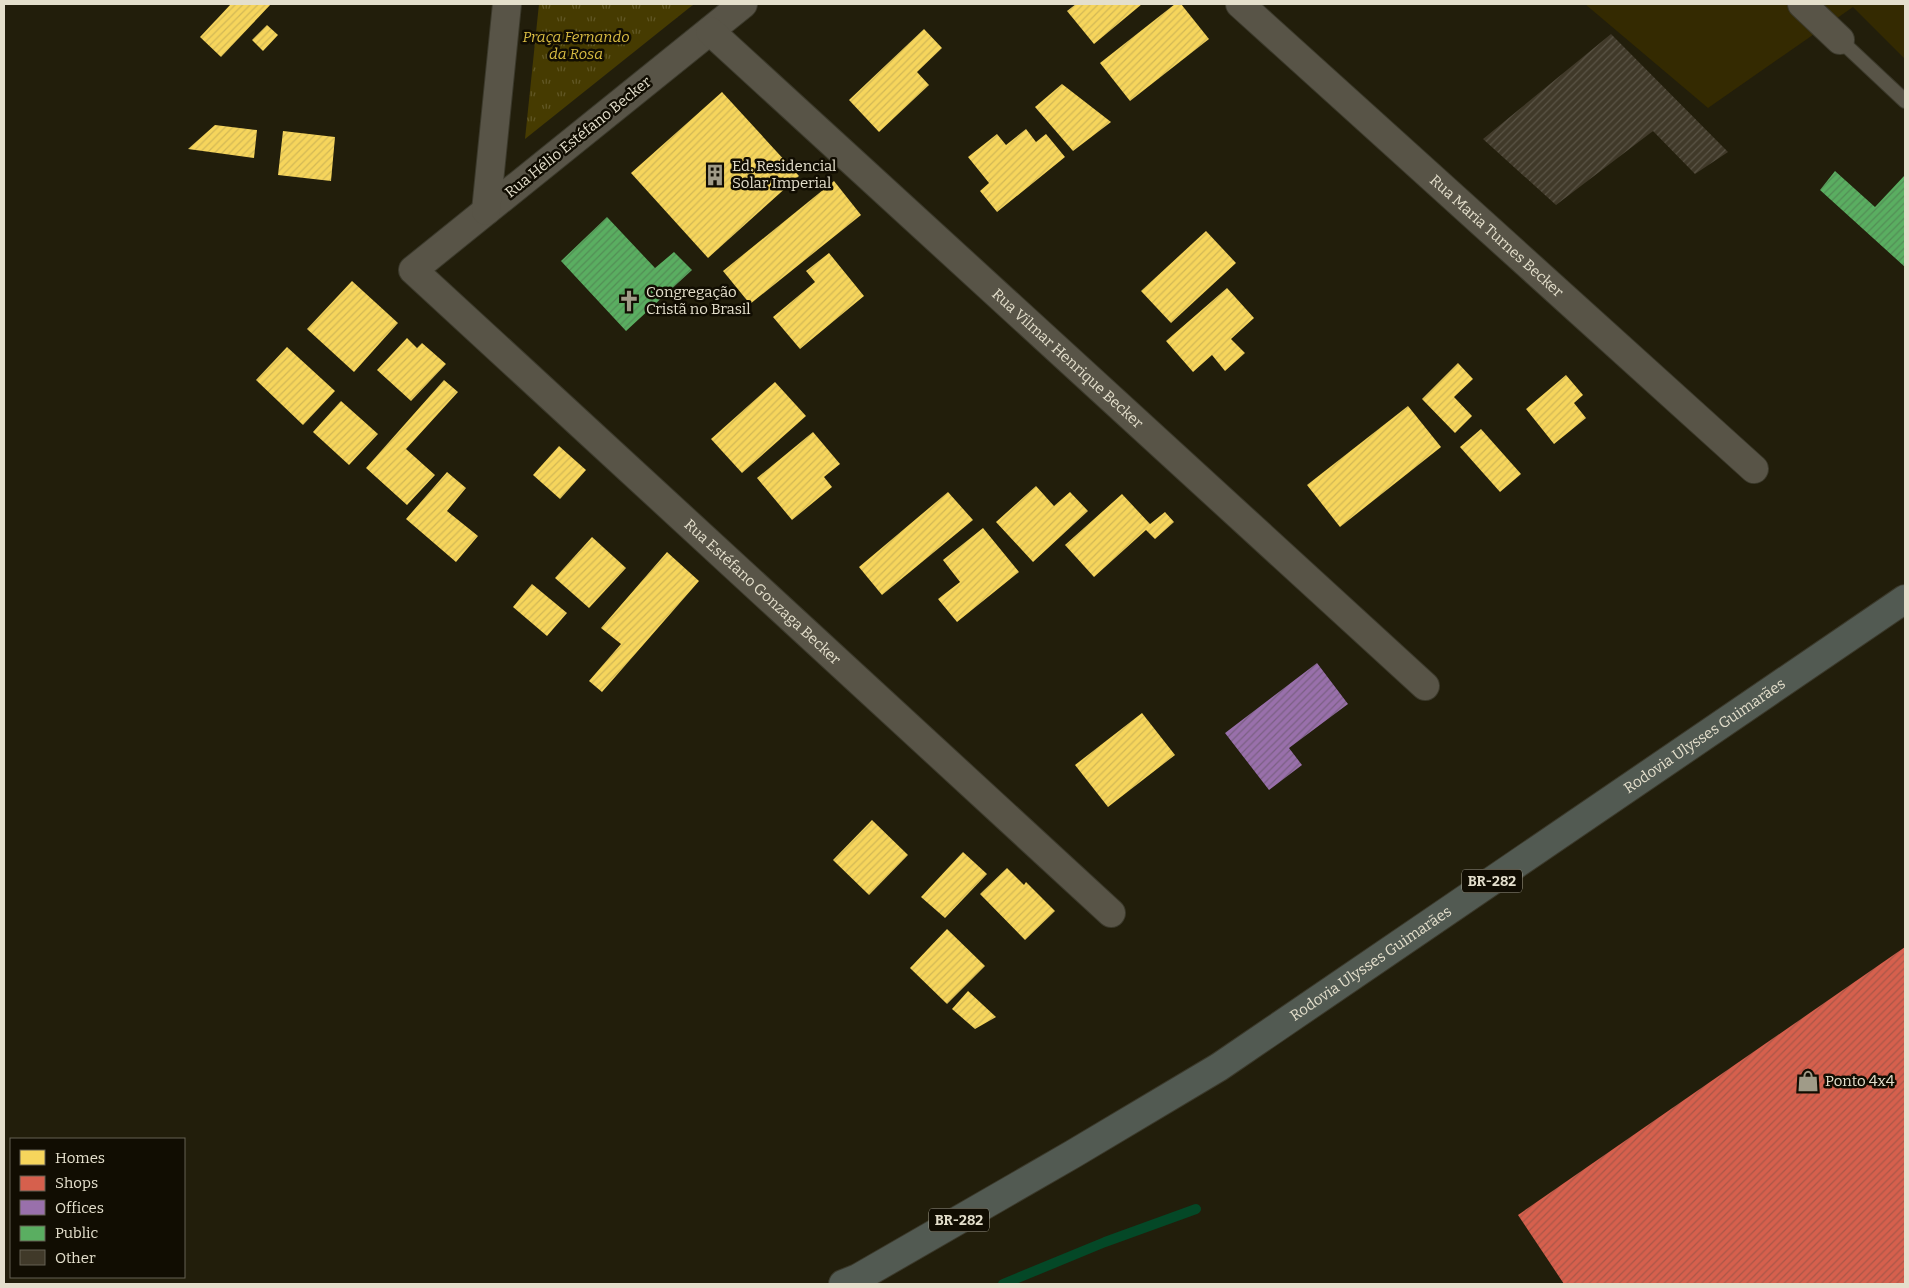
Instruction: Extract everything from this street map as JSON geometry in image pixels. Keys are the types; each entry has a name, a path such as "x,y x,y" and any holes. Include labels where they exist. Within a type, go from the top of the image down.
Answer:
{"highway":[{"name":"Rodovia Ulysses Guimarães","path":"854,1282 1219,1067 1905,599"}],"street":[{"path":"486,211 507,4"},
{"name":"Rua Hélio Estéfano Becker","path":"413,270 743,4"},
{"name":"Rua Maria Turnes Becker","path":"1240,4 1754,469"},
{"path":"1802,4 1840,40"},
{"name":"Rua Vilmar Henrique Becker","path":"710,30 1425,686"},
{"name":"Rua Estéfano Gonzaga Becker","path":"413,270 1111,913"}],"lane":[{"path":"1840,40 1905,101"}],"shaded area":[{"path":"1585,4 1905,4 1905,59 1853,7 1708,108"}],"green space":[{"name":"Praça Fernando da Rosa","path":"539,4 694,4 525,139"}],"building: Homes":[{"path":"231,4 271,4 221,57 200,37"},
{"path":"1076,4 1142,4 1094,44 1067,11"},
{"path":"1175,4 1181,4 1209,39 1130,101 1100,63"},
{"path":"267,25 278,35 263,51 252,40"},
{"path":"924,29 942,48 917,72 929,85 879,132 849,100"},
{"path":"1062,84 1111,122 1073,151 1035,107"},
{"name":"Ed. Residencial Solar Imperial","path":"722,92 799,176 708,258 631,173"},
{"path":"215,125 257,130 254,158 188,149"},
{"path":"1026,129 1036,142 1046,134 1065,157 997,212 980,191 989,183 968,157 997,134 1006,145"},
{"path":"283,131 335,137 331,181 278,175"},
{"path":"834,181 861,215 750,304 723,271"},
{"path":"1206,231 1236,263 1171,323 1141,291"},
{"path":"829,253 864,296 800,349 773,317 815,282 806,271"},
{"path":"352,281 398,323 354,372 307,329"},
{"path":"1227,288 1254,318 1231,339 1245,353 1225,371 1212,355 1193,372 1166,341"},
{"path":"407,338 417,348 422,343 446,364 411,401 377,370"},
{"path":"287,347 335,391 303,425 256,380"},
{"path":"1458,363 1473,379 1454,397 1472,416 1455,433 1422,399"},
{"path":"1566,375 1583,395 1574,403 1586,418 1554,444 1526,409"},
{"path":"444,380 458,392 406,449 435,475 407,505 366,468"},
{"path":"775,382 806,416 742,473 711,439"},
{"path":"341,401 378,434 349,465 313,432"},
{"path":"1408,406 1441,447 1340,527 1307,485"},
{"path":"1481,429 1521,474 1500,492 1460,447"},
{"path":"813,432 840,464 824,477 832,487 792,520 757,478"},
{"path":"559,446 586,470 560,499 533,475"},
{"path":"447,472 466,488 447,511 478,536 456,562 406,519"},
{"path":"1036,486 1054,506 1070,492 1088,511 1033,562 996,522"},
{"path":"948,492 973,520 882,595 859,567"},
{"path":"1122,494 1150,524 1165,512 1174,522 1155,539 1146,530 1094,577 1065,545"},
{"path":"983,528 1019,572 957,622 938,599 960,582 943,560"},
{"path":"592,537 626,568 589,608 555,578"},
{"path":"667,552 699,581 602,692 589,681 621,644 601,628"},
{"path":"532,584 567,613 547,636 513,607"},
{"path":"1142,713 1175,755 1108,807 1075,765"},
{"path":"872,820 908,855 869,895 833,860"},
{"path":"963,852 987,874 945,918 921,897"},
{"path":"1007,868 1024,885 1026,882 1055,911 1025,940 980,894"},
{"path":"947,929 985,966 947,1004 910,968"},
{"path":"968,991 996,1017 975,1029 952,1009"}],"building: Shops":[{"name":"Ponto 4x4","path":"1905,947 1905,1284 1564,1284 1518,1215"}],"building: Offices":[{"path":"1317,663 1348,704 1289,748 1302,765 1269,790 1225,733"}],"building: Public":[{"path":"1835,171 1875,207 1905,175 1905,267 1820,190"},
{"name":"Congregação Cristã no Brasil","path":"607,217 655,268 674,252 692,270 626,331 561,261"}],"building: Other":[{"path":"1611,34 1728,152 1695,174 1653,131 1556,205 1483,139"}],"waterway":[{"path":"1003,1284 1105,1242 1196,1209"}],"place":[{"name":"Ed. Residencial Solar Imperial","path":"715,175"},
{"name":"Congregação Cristã no Brasil","path":"629,301"},
{"name":"Ponto 4x4","path":"1808,1081"}]}
